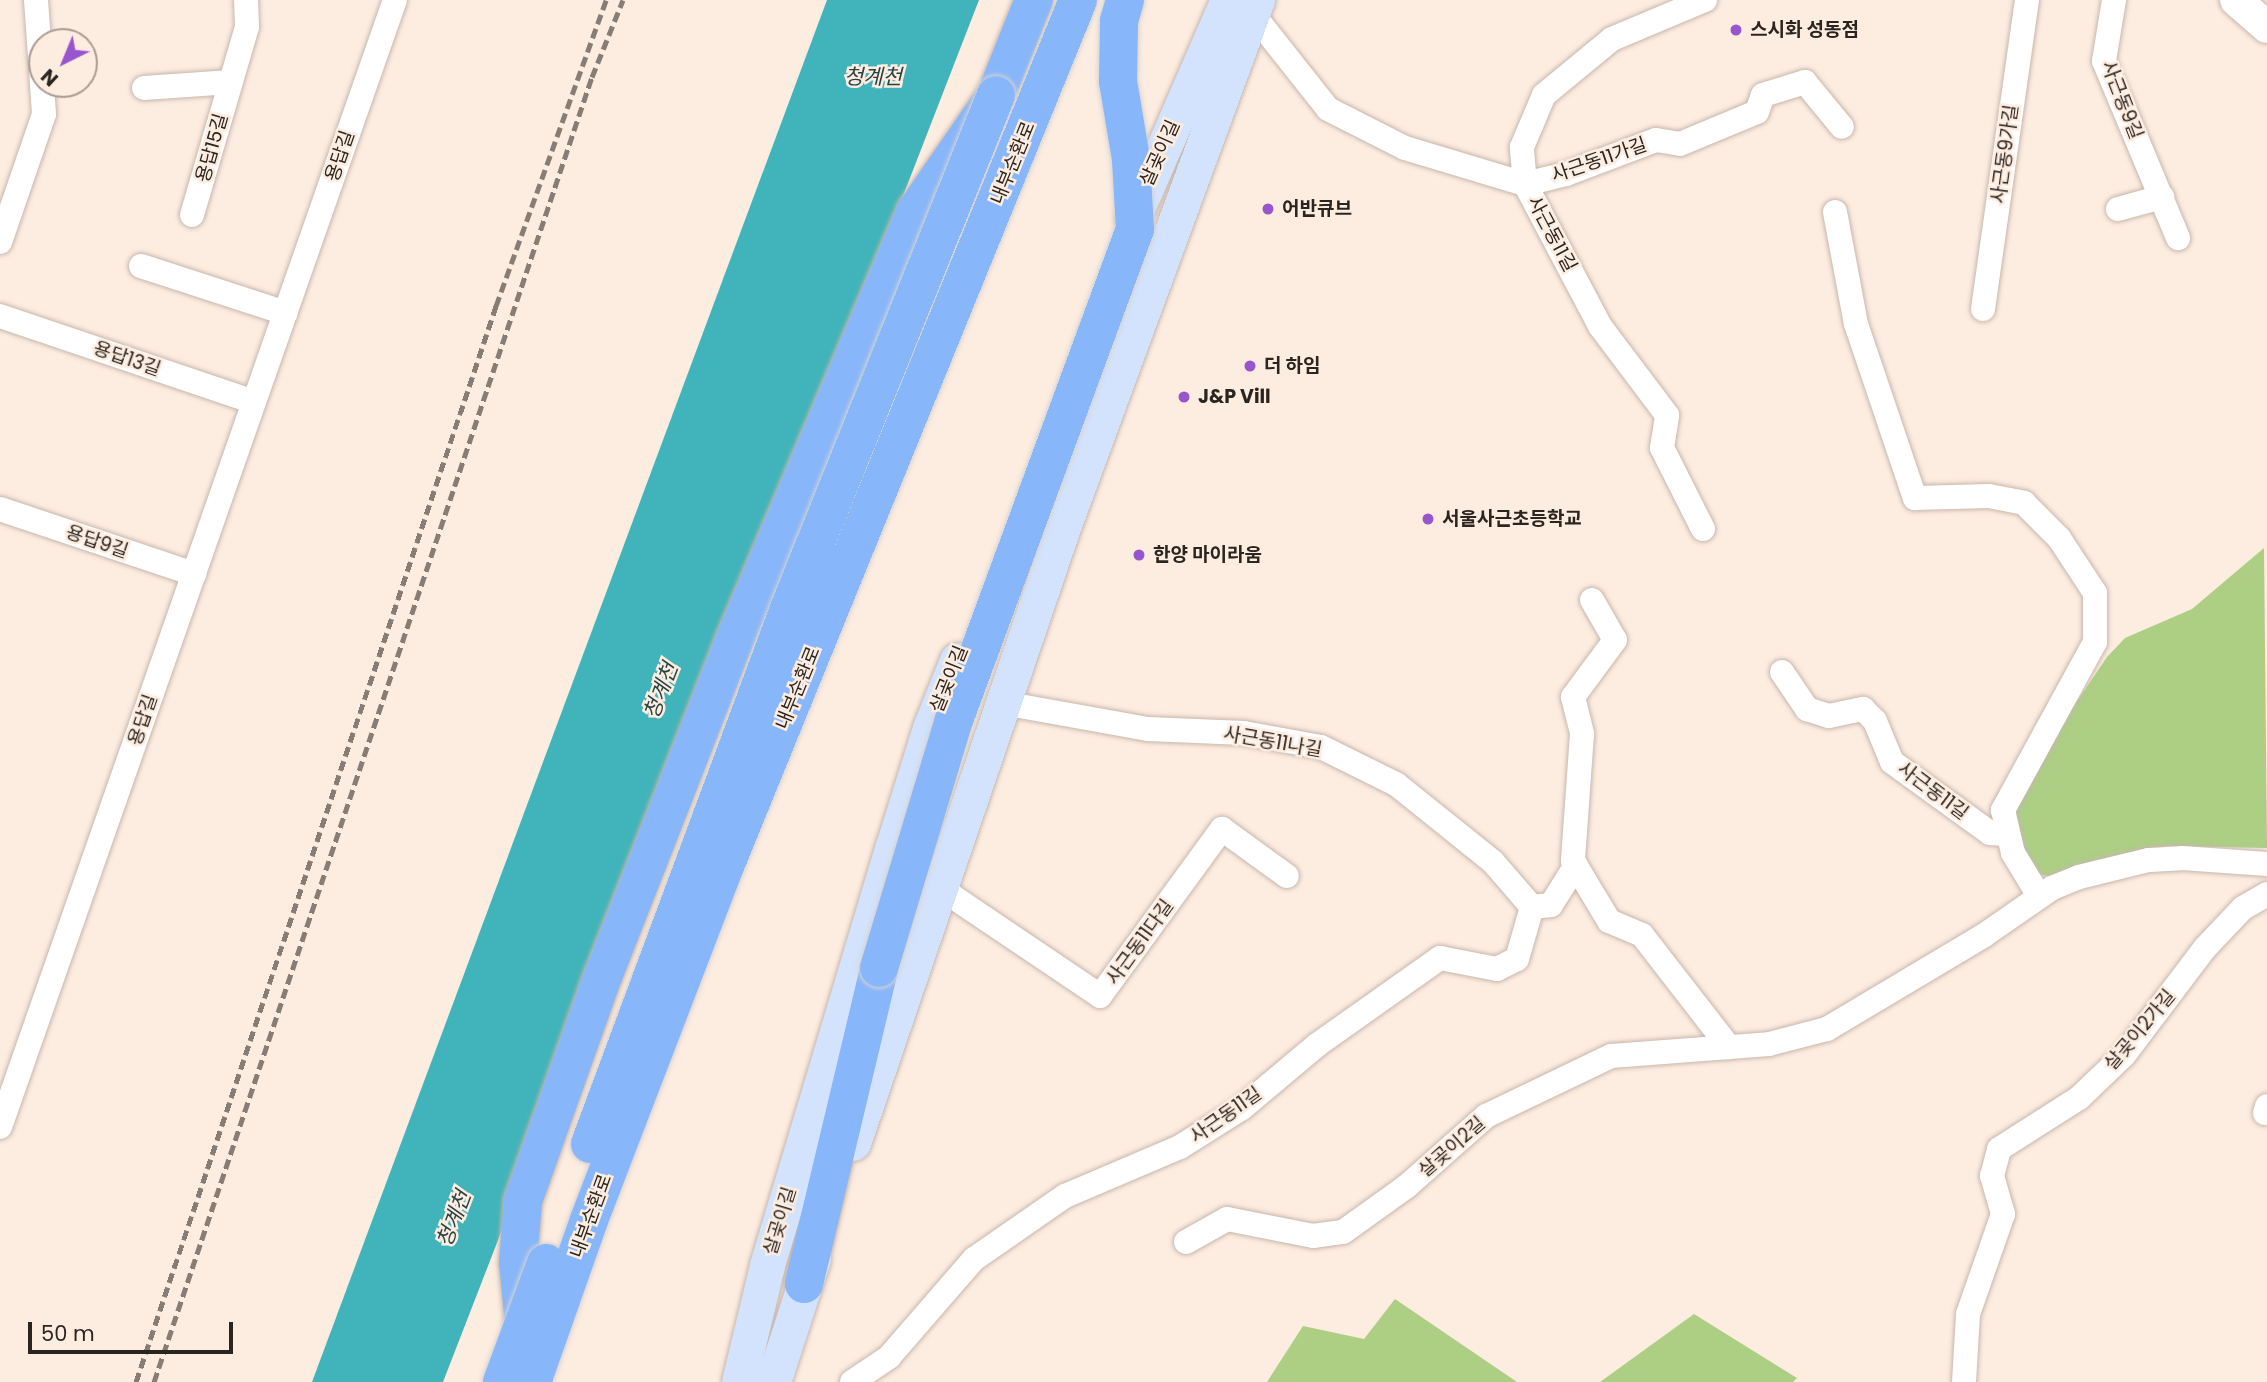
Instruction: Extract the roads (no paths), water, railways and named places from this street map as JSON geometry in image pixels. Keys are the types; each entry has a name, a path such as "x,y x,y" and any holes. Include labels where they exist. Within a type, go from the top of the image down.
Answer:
{"highway":[{"name":"내부순환로","path":"502,1382 794,596 1034,0"},
{"name":"내부순환로","path":"532,1382 589,1220 725,866 1078,0"},
{"path":"804,1284 879,968 954,720 1135,229 1131,159 1118,81 1119,21 1125,0"},
{"path":"538,1382 521,1310 518,1262 518,1232 529,1172 690,751 915,211 996,96"}],"main road":[{"name":"살곶이길","path":"738,1382 766,1265 930,728 1153,168 1246,4"},
{"name":"살곶이길","path":"773,1382 1003,703 1246,4"},
{"path":"1059,405 1083,393 1093,399 1102,422"},
{"path":"976,612 974,654 979,677 986,692 1003,703"}],"street":[{"path":"36,0 38,28"},
{"name":"용답15길","path":"192,215 247,27 246,0"},
{"name":"용답길","path":"0,1127 395,0"},
{"name":"사근동11길","path":"1703,529 1662,448 1667,415 1600,326 1525,184 1522,147 1544,95 1612,39 1705,0"},
{"name":"사근동9가길","path":"1983,309 2027,0"},
{"name":"사근동9길","path":"2113,0 2104,61 2179,238"},
{"path":"2236,0 2267,27"},
{"path":"1246,4 1328,109 1405,148 1525,184"},
{"name":"용답15길","path":"144,88 231,82"},
{"name":"사근동11가길","path":"1525,184 1566,174 1656,140 1680,144 1757,112 1763,95 1805,82 1842,127"},
{"path":"0,242 44,114 43,98"},
{"path":"2118,209 2162,197"},
{"path":"1835,212 1856,324 1915,498 1989,496 2024,503 2059,538 2095,593 2095,642 2003,810 2006,834 2039,896"},
{"path":"141,266 286,313"},
{"name":"용답13길","path":"0,316 254,402"},
{"name":"용답9길","path":"0,509 194,574"},
{"path":"1532,907 1550,905 1576,865 1582,734 1573,697 1615,640 1592,600"},
{"name":"사근동11길","path":"1782,672 1807,709 1829,716 1863,709 1875,721 1892,762 1990,833 2006,834"},
{"name":"사근동11나길","path":"1003,703 1148,729 1244,733 1321,747 1396,784 1493,862 1532,907"},
{"name":"사근동11다길","path":"940,888 1100,996 1222,829 1287,877"},
{"name":"살곶이2길","path":"1186,1242 1227,1219 1313,1236 1343,1232 1408,1186 1486,1116 1611,1056 1769,1044 1834,1024 1972,942 2039,896 2079,877 2149,860 2182,858 2267,864"},
{"path":"1576,865 1609,921 1642,935 1729,1047"},
{"name":"살곶이2가길","path":"1964,1382 1968,1314 2003,1214 1992,1176 1999,1149 2079,1098 2124,1055 2204,948 2243,908 2267,894"},
{"name":"사근동11길","path":"852,1382 889,1357 974,1259 1065,1196 1180,1147 1242,1108 1317,1045 1440,958 1497,969 1517,959 1532,907"}],"water":[{"name":"청계천","path":"827,0 979,0 443,1382 312,1382"}],"railway":[{"path":"136,1382 496,306 606,0"},
{"path":"154,1382 592,77 623,0"}],"place":[{"name":"스시화 성동점","path":"1736,30"},
{"name":"어반큐브","path":"1268,209"},
{"name":"더 하임","path":"1250,366"},
{"name":"J&P Vill","path":"1184,397"},
{"name":"서울사근초등학교","path":"1428,519"},
{"name":"한양 마이라움","path":"1139,555"}]}
